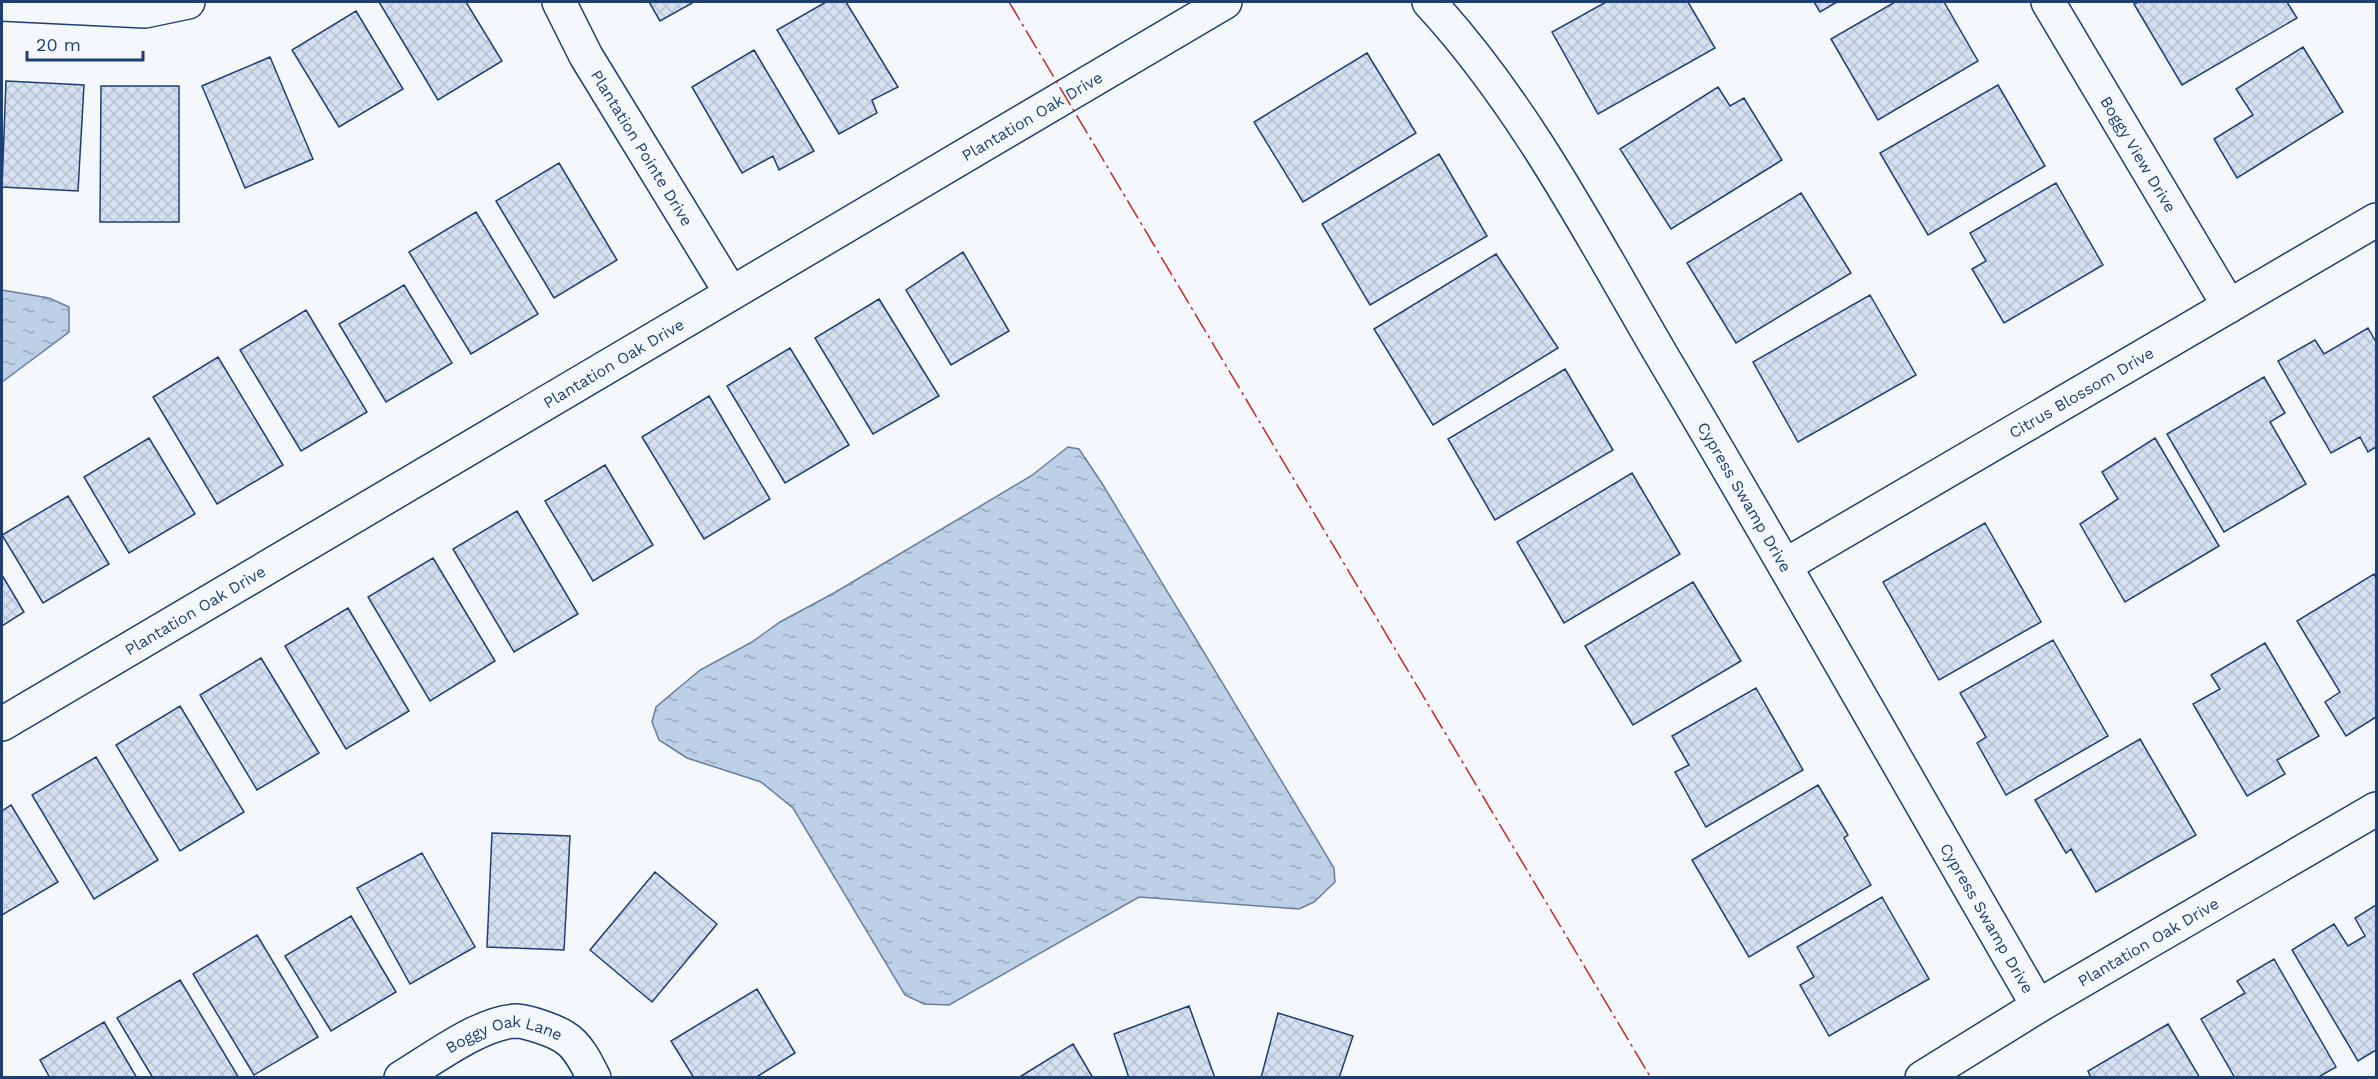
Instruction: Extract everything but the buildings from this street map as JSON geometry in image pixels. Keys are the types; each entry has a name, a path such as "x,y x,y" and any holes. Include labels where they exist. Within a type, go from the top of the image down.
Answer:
{"street":[{"path":"2,4 145,11 188,2"},
{"name":"Plantation Pointe Drive","path":"558,2 586,56 731,292"},
{"name":"Plantation Oak Drive","path":"2,724 1225,2"},
{"name":"Cypress Swamp Drive","path":"1429,2 1461,37 1533,138 1786,565 2038,1006"},
{"name":"Boggy View Drive","path":"2048,2 2229,306"},
{"name":"Citrus Blossom Drive","path":"1786,565 2376,220"},
{"name":"Plantation Oak Drive","path":"1922,1077 2038,1006 2376,809"},
{"name":"Boggy Oak Lane","path":"401,1077 480,1030 517,1021 566,1037 581,1055 594,1077"}],"water":[{"path":"2,290 49,298 69,307 69,332 2,382"},
{"path":"1068,447 1079,449 1103,485 1334,868 1335,882 1314,902 1299,909 1139,897 949,1005 924,1004 905,995 793,808 761,782 687,758 659,740 652,722 656,707 700,670 752,642 780,622 834,593 1031,476"}],"power":[{"path":"1009,2 1651,1078"}]}
